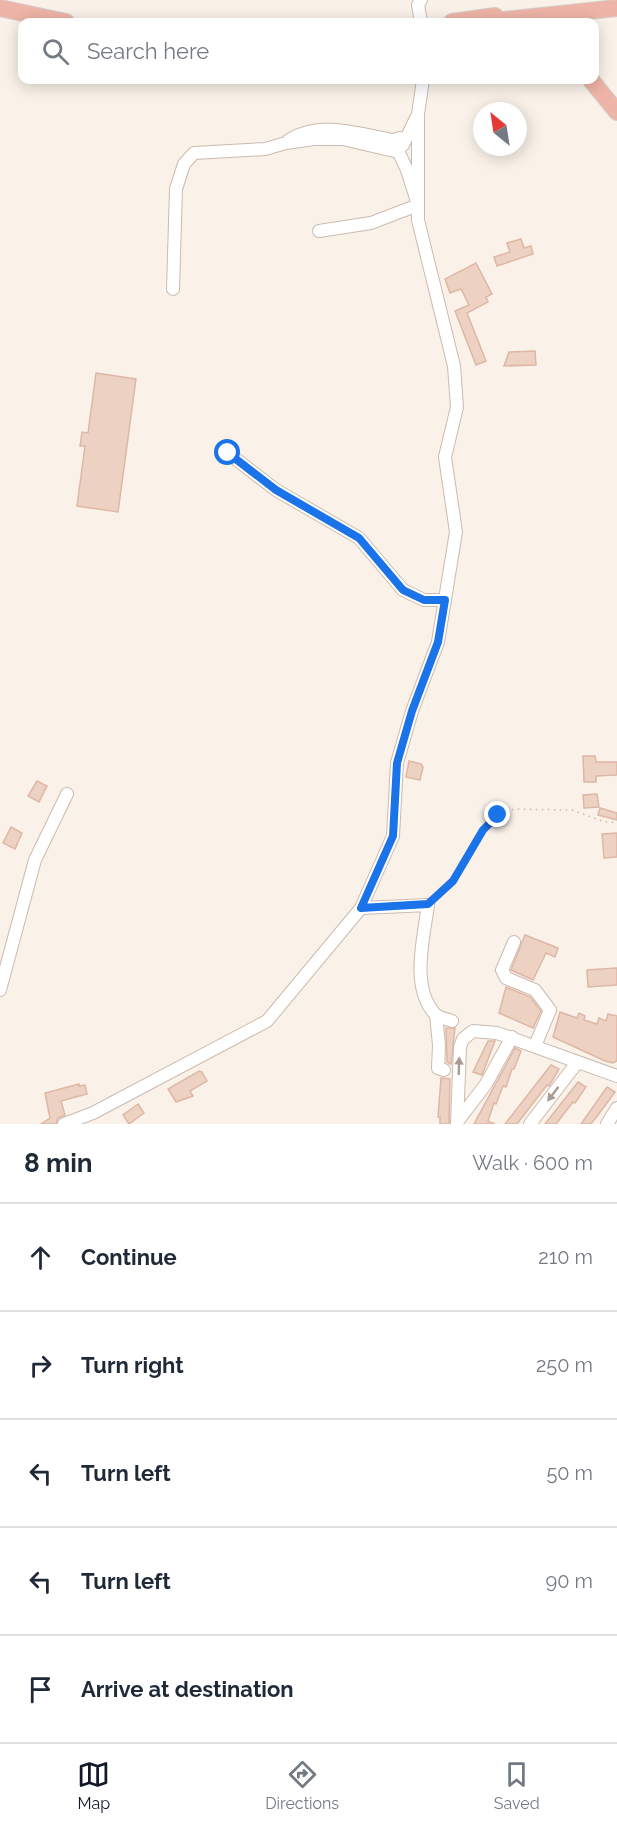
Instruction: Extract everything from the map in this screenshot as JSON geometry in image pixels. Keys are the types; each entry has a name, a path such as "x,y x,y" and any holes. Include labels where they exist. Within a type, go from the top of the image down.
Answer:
{"highway":[{"path":"475,18 581,0"},
{"path":"0,8 47,18"},
{"path":"523,18 617,8"},
{"path":"594,84 617,112"}],"street":[{"path":"419,3 421,18"},
{"path":"64,1124 93,1113 267,1021 361,908 393,836 397,763 412,711 438,642 456,532 445,458 457,407 454,366 418,220 417,114 422,84"},
{"path":"173,289 176,189 184,164 194,153 265,149 286,142 343,139 394,151 417,114"},
{"path":"396,145 418,205"},
{"path":"319,231 371,223 418,205"},
{"path":"228,453 276,490 359,538 403,590 424,600 445,600"},
{"path":"0,990 6,952 35,860 67,794"},
{"path":"361,908 428,904 420,975 427,1000 436,1015 439,1045 438,1068 444,1070"},
{"path":"514,942 502,970 506,978 536,990 550,1010 536,1046"},
{"path":"436,1015 452,1021"},
{"path":"457,1123 460,1047 463,1039 473,1031 512,1037 576,1064 617,1076"},
{"path":"457,1123 486,1084 512,1037"},
{"path":"530,1124 576,1064"},
{"path":"607,1124 617,1108"}],"path":[{"path":"428,904 453,881 483,830 498,815 514,809 572,810 604,822 617,822"}],"building":[{"path":"521,239 524,248 531,246 533,254 497,266 494,257 510,252 507,243"},
{"path":"476,263 492,294 486,297 488,302 467,313 486,361 476,365 455,311 469,305 461,289 450,293 445,279"},
{"path":"535,351 536,365 504,366 509,352"},
{"path":"96,373 136,379 118,512 77,506 85,446 80,446 82,432 88,433"},
{"path":"583,756 595,756 596,762 617,762 617,775 596,776 596,782 584,782"},
{"path":"409,761 421,764 423,767 420,780 406,777"},
{"path":"37,781 47,786 39,802 28,796"},
{"path":"597,794 599,807 584,808 583,795"},
{"path":"600,808 617,813 617,820 598,815"},
{"path":"11,827 22,833 15,849 3,843"},
{"path":"617,833 617,857 604,858 602,834"},
{"path":"525,935 558,948 555,957 546,953 533,980 511,970"},
{"path":"617,968 617,985 588,987 587,970"},
{"path":"506,987 530,997 541,1011 533,1028 499,1013"},
{"path":"560,1012 577,1018 579,1013 585,1016 584,1020 597,1024 599,1018 606,1021 608,1014 617,1016 617,1061 613,1063 605,1061 553,1037"},
{"path":"446,1028 455,1028 451,1064 447,1062"},
{"path":"488,1041 495,1041 482,1075 473,1072"},
{"path":"515,1048 521,1051 506,1087 503,1086 496,1104 494,1103 488,1121 495,1124 474,1124"},
{"path":"551,1065 559,1069 549,1086 547,1085 517,1124 505,1124"},
{"path":"199,1071 207,1081 190,1091 193,1096 176,1102 168,1089"},
{"path":"441,1078 450,1079 449,1124 440,1124 440,1117 438,1117"},
{"path":"578,1082 586,1087 575,1103 573,1102 556,1124 545,1124"},
{"path":"79,1084 79,1086 85,1085 87,1094 61,1101 65,1115 58,1118 56,1124 41,1124 50,1118 45,1093"},
{"path":"607,1087 615,1092 591,1124 581,1124"},
{"path":"138,1104 144,1113 129,1124 123,1115"}],"route":[{"path":"228,453 276,490 359,538 372,551 393,581 403,590 424,600 445,600 438,642 412,711 397,763 393,836 361,908 428,904 453,881 466,855 483,830 498,815"}]}
